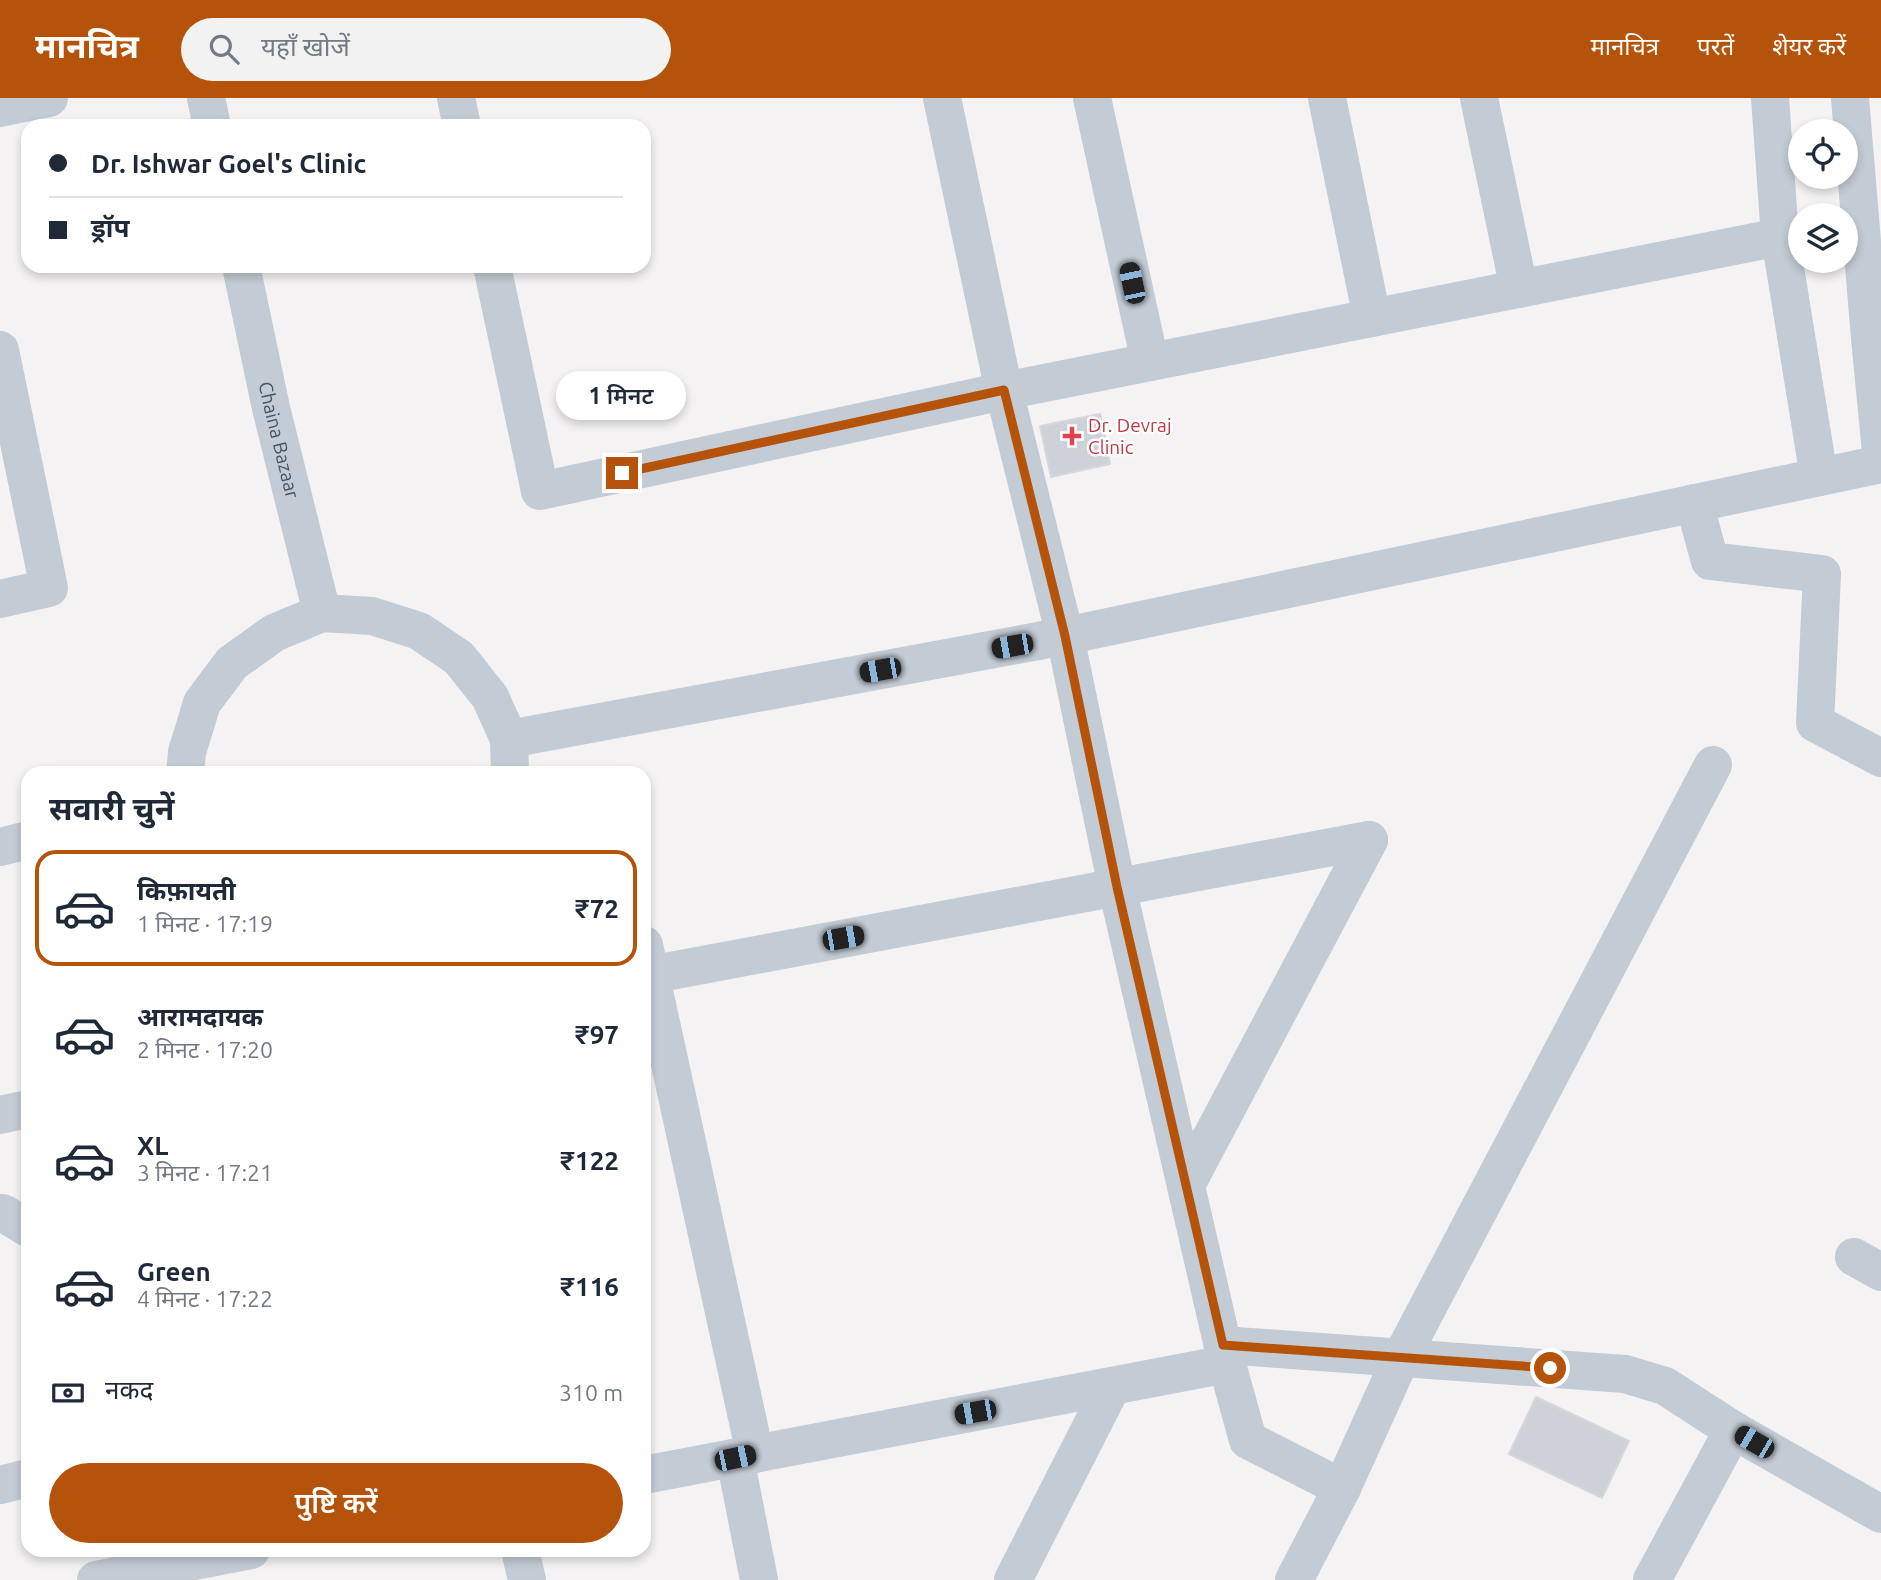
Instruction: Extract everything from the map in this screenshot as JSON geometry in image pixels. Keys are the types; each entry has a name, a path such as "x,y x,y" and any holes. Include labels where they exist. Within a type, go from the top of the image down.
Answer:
{"street":[{"path":"0,108 49,98"},
{"path":"206,98 210,119"},
{"path":"456,98 460,119"},
{"path":"942,98 1004,390 1065,636 1117,887 1225,1354 1248,1440 1342,1488"},
{"path":"1092,98 1150,362"},
{"path":"1327,98 1372,318"},
{"path":"1479,98 1519,289"},
{"path":"1770,98 1780,237 1819,477"},
{"path":"1850,98 1881,452"},
{"path":"493,273 540,491 1004,390 1780,237"},
{"name":"Chaina Bazaar","path":"242,273 271,408 322,613"},
{"path":"0,350 49,588 0,599"},
{"path":"186,766 187,752 202,703 233,663 274,633 322,613 372,617 419,631 459,658 489,697 509,756 1881,464"},
{"path":"1694,503 1710,561 1822,575 1815,723 1881,758"},
{"path":"1294,1580 1342,1488 1401,1358 1713,765"},
{"path":"651,964 1117,887 1369,840 1186,1185"},
{"path":"0,847 21,842"},
{"path":"651,990 745,1456 759,1580"},
{"path":"0,1115 21,1110"},
{"path":"0,1213 21,1223"},
{"path":"651,1474 1112,1386 1225,1354 1401,1358 1625,1374 1665,1386 1733,1430 1881,1514"},
{"path":"1013,1580 1112,1386"},
{"path":"1651,1580 1733,1430"},
{"path":"0,1485 21,1480"},
{"path":"96,1580 215,1557"},
{"path":"522,1557 527,1580"}],"building":[{"path":"1100,414 1110,464 1051,477 1040,426"},
{"path":"1536,1397 1629,1441 1602,1498 1509,1454"}],"place":[{"name":"Dr. Devraj Clinic","path":"1072,436"}],"route":[{"path":"622,473 1004,390 1065,636 1117,887 1223,1345 1550,1368"}]}
